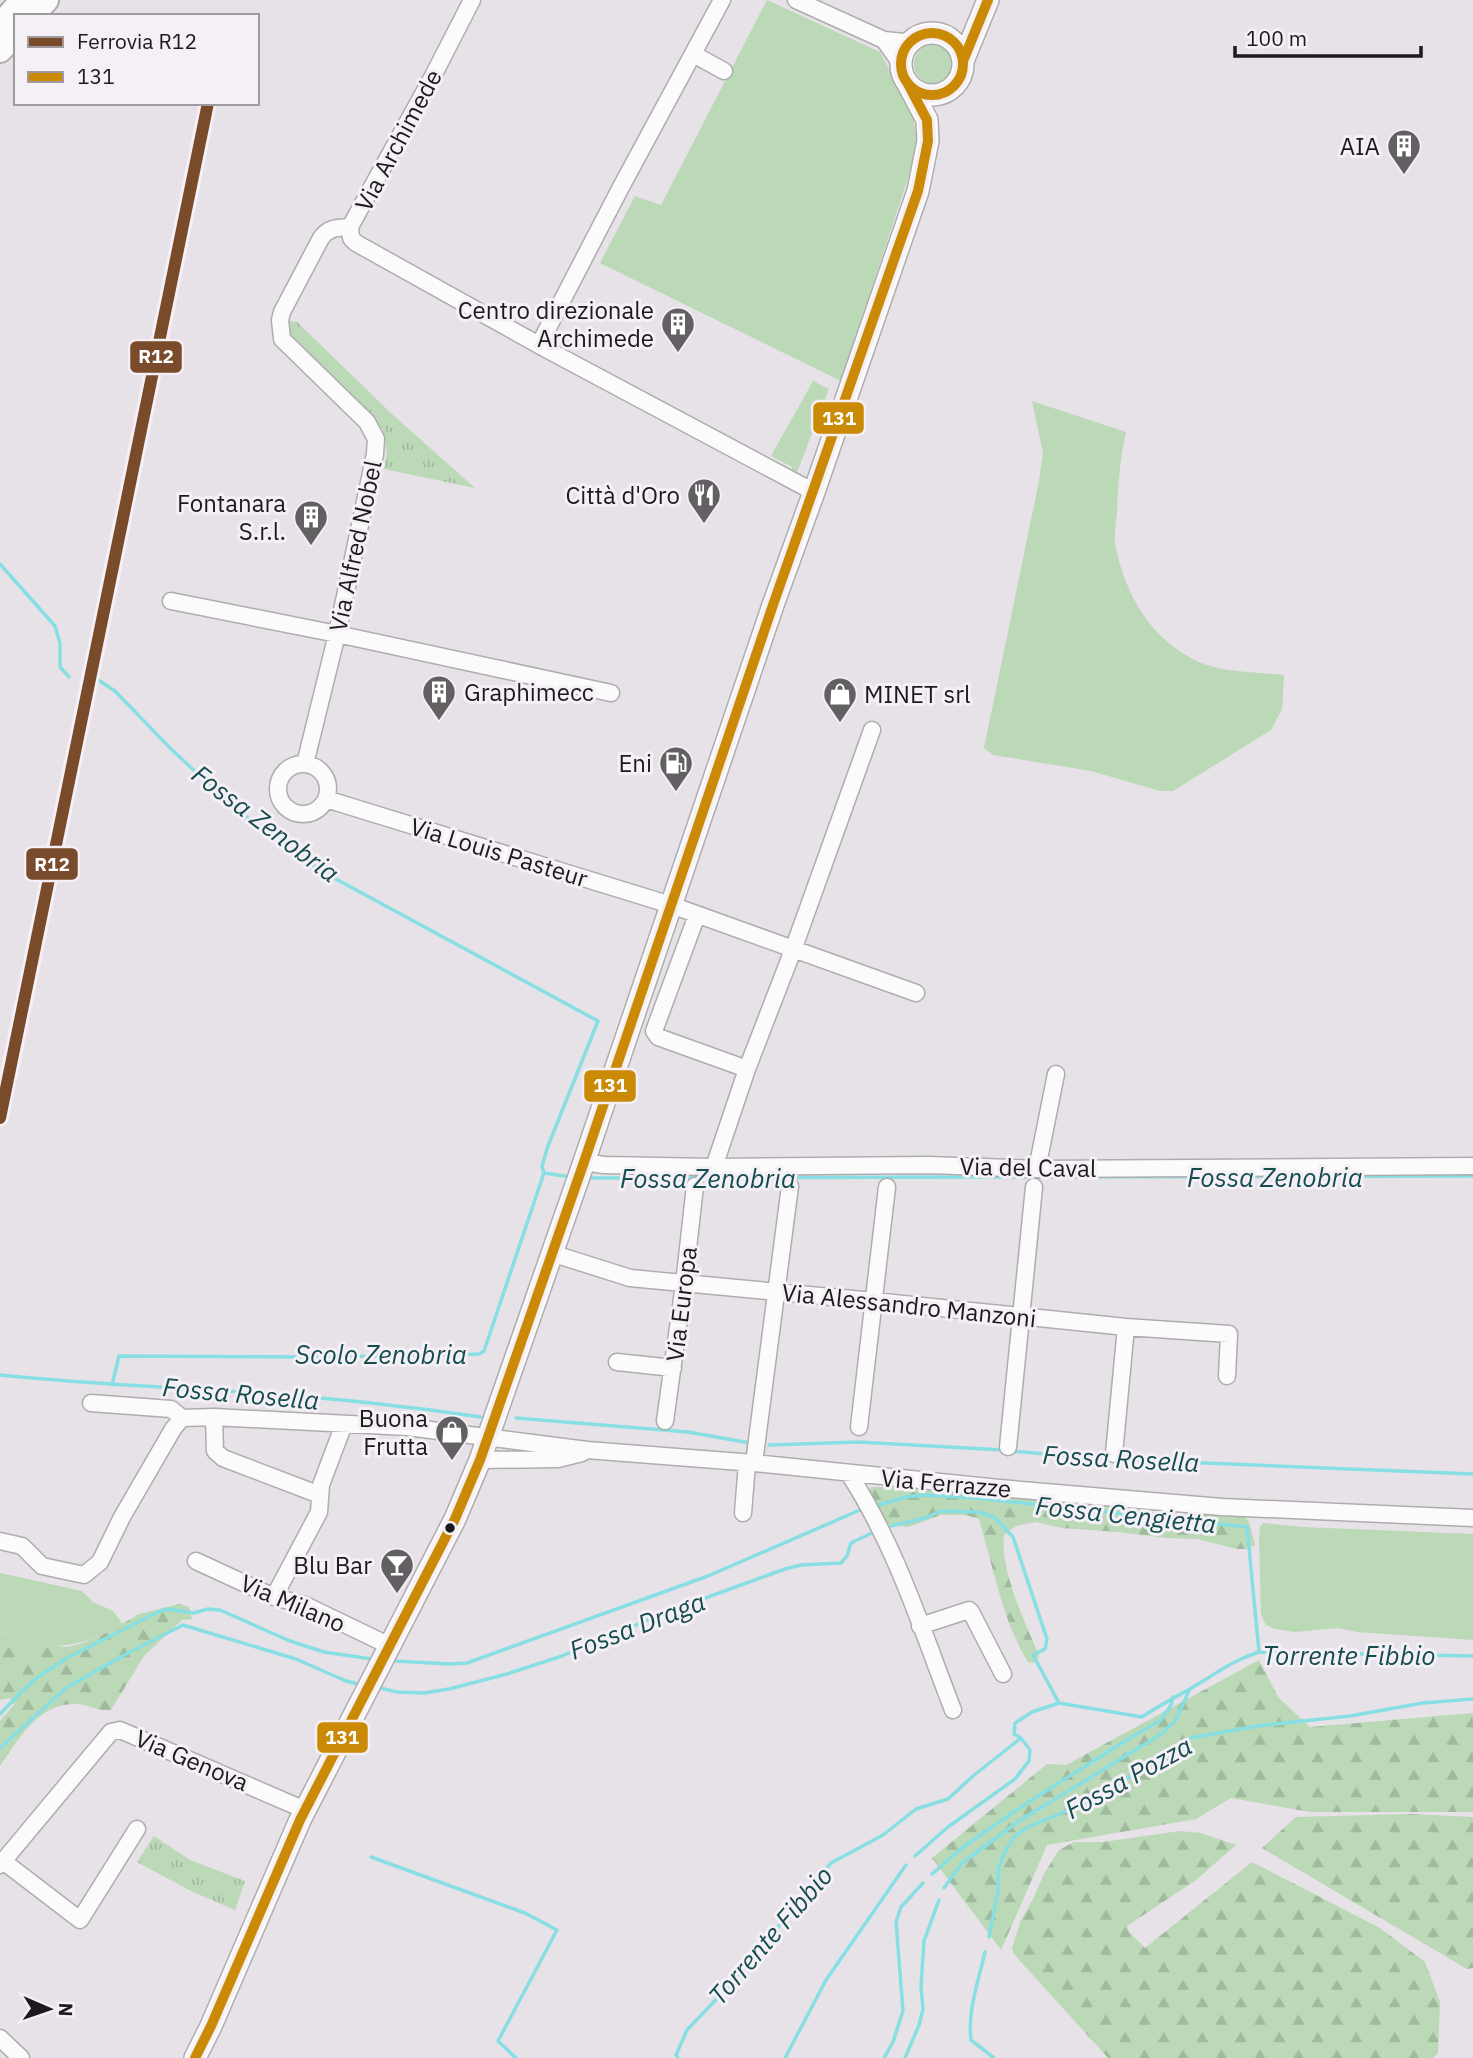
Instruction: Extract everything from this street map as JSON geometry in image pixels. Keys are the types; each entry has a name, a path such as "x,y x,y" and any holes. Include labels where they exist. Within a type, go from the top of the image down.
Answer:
{"highway":[{"path":"0,26 23,0"},
{"path":"33,14 46,0"},
{"path":"0,50 14,35"}],"main road":[{"path":"195,2058 305,1810 455,1519 480,1460 918,191 928,141 927,120 905,74 905,50 913,39 920,36 951,31 963,26 981,0"},
{"path":"905,74 922,93 938,94 952,88 961,75 963,61 988,0"},
{"path":"934,33 951,39 963,61"},
{"path":"918,191 935,162 940,145 940,113 946,92"}],"street":[{"name":"Via Archimede","path":"472,0 350,227 351,238 539,345 814,492"},
{"path":"539,345 722,0"},
{"path":"796,0 884,40 904,43 913,39"},
{"path":"884,40 905,74"},
{"path":"693,54 724,71"},
{"name":"Via Alfred Nobel","path":"305,764 337,634 376,439 367,422 282,338 280,320 321,237 334,228 350,227"},
{"path":"172,601 611,693"},
{"path":"714,1167 747,1069 872,730"},
{"path":"305,764 319,770 327,783 326,799 321,806 307,814 290,811 284,806 278,790 283,774 297,765 305,764"},
{"name":"Via Louis Pasteur","path":"326,799 671,905 916,993"},
{"path":"697,915 654,1031 658,1037 747,1069"},
{"path":"1037,1169 1056,1074"},
{"name":"Via del Caval","path":"584,1162 604,1166 929,1165 1037,1169 1473,1166"},
{"name":"Via Europa","path":"665,1421 695,1186"},
{"path":"743,1513 790,1186"},
{"path":"859,1427 887,1187"},
{"path":"1008,1447 1034,1187"},
{"name":"Via Alessandro Manzoni","path":"551,1253 630,1278 1126,1327 1229,1334 1227,1376"},
{"path":"1114,1454 1126,1327"},
{"path":"617,1362 673,1368"},
{"path":"0,1541 22,1546 42,1566 84,1575 100,1562 122,1517 182,1418 171,1409 91,1403"},
{"path":"214,1417 215,1451 223,1458 320,1495"},
{"name":"Via Ferrazze","path":"182,1418 214,1417 407,1427 587,1450 1222,1507 1473,1518"},
{"path":"274,1597 318,1512 321,1485 344,1424"},
{"path":"480,1460 558,1459 575,1456 587,1450"},
{"path":"849,1474 887,1540 953,1710"},
{"name":"Via Milano","path":"195,1561 274,1597 305,1605 390,1646"},
{"path":"920,1626 968,1610 1003,1674"},
{"name":"Via Genova","path":"137,1829 80,1920 1,1863 111,1732 120,1730 305,1810"},
{"path":"0,2038 21,2058"}],"green space":[{"path":"767,0 880,52 913,116 918,148 841,381 600,263 635,196 661,205"},
{"path":"935,43 950,49 956,64 950,79 935,85 920,79 914,64 920,49"},
{"path":"285,320 297,322 393,415 475,488 384,469 387,453 383,429 290,338"},
{"path":"813,381 829,389 796,475 791,473 792,467 771,456"},
{"path":"1032,401 1126,432 1115,544 1133,598 1154,628 1182,653 1209,666 1284,675 1282,709 1271,730 1173,791 1160,791 1091,771 993,755 984,748 1043,453"},
{"path":"872,1487 964,1491 1084,1505 1128,1507 1157,1513 1242,1515 1249,1521 1255,1545 1237,1549 1197,1539 1062,1528 1036,1522 1016,1526 1004,1535 1006,1565 1015,1596 1039,1656 1034,1663 1028,1662 1011,1629 979,1519 966,1515 941,1515 908,1527 887,1524 876,1515 868,1491"},
{"path":"1263,1523 1473,1534 1473,1640 1357,1632 1338,1628 1295,1632 1266,1625 1261,1615 1259,1537"},
{"path":"0,1573 82,1591 93,1602 113,1611 123,1625 73,1644 49,1645 17,1640 0,1632"},
{"path":"179,1604 189,1607 192,1619 182,1620 144,1656 111,1710 74,1704 50,1710 30,1725 0,1766 0,1721 14,1705 10,1698 0,1700 0,1632 17,1640 67,1647 108,1632 139,1614"},
{"path":"1259,1660 1278,1697 1310,1727 1473,1713 1473,1812 1310,1812 1231,1798 1196,1819 1047,1845 1001,1950 932,1858 1047,1764 1066,1765"},
{"path":"1411,1814 1473,1817 1473,1968 1467,1969 1262,1848 1296,1817"},
{"path":"1180,1831 1201,1833 1236,1845 1196,1880 1127,1926 1129,1932 1145,1948 1252,1862 1380,1928 1425,1962 1440,2002 1438,2053 1433,2058 1108,2058 1014,1954 1012,1948 1021,1920 1059,1850 1074,1842 1103,1842"},
{"path":"154,1836 190,1860 245,1881 235,1910 193,1892 137,1862"}],"waterway":[{"name":"Fossa Zenobria","path":"0,564 55,626 60,643 60,667 69,677"},
{"name":"Fossa Zenobria","path":"100,681 115,691 171,749 225,799 263,831 323,872 598,1021 542,1166 544,1173 571,1177"},
{"name":"Scolo Zenobria","path":"112,1385 119,1356 321,1357 479,1354 484,1351 544,1173"},
{"name":"Fossa Zenobria","path":"586,1178 1473,1176"},
{"name":"Fossa Rosella","path":"0,1375 313,1397 481,1417"},
{"name":"Fossa Rosella","path":"516,1418 688,1432 750,1443"},
{"name":"Fossa Rosella","path":"769,1445 858,1442 1003,1450"},
{"name":"Fossa Rosella","path":"1010,1451 1108,1459 1473,1474"},
{"name":"Fossa Cengietta","path":"879,1505 905,1497 924,1495 976,1498 1247,1527 1259,1652"},
{"name":"Fossa Cengietta","path":"395,1661 467,1663 708,1576 860,1510"},
{"name":"Fossa Draga","path":"891,1526 925,1518 941,1511 978,1512 994,1517 1013,1537 1047,1639 1045,1649 1033,1655 1059,1703"},
{"name":"Fossa Draga","path":"380,1688 424,1693 507,1674 562,1656 667,1612 785,1569 801,1565 841,1563 847,1556 851,1543 876,1531"},
{"name":"Fossa Cengietta","path":"0,1714 39,1676 67,1658 167,1609 194,1613 208,1609 220,1610 290,1641 324,1652 372,1659"},
{"name":"Fossa Draga","path":"0,1748 66,1688 183,1625 296,1659 358,1684"},
{"name":"Torrente Fibbio","path":"678,2058 676,2055 687,2030 728,1987 831,1863 883,1835 916,1809 948,1799 1021,1738 1014,1734 1015,1723 1032,1712 1059,1703 1142,1717 1232,1664 1259,1652 1473,1656"},
{"path":"944,1888 962,1863 1019,1821 1160,1735 1175,1721 1189,1691"},
{"path":"932,1874 963,1847 1030,1801 1161,1720 1173,1697"},
{"name":"Fossa Pozza","path":"989,1937 998,1892 998,1871 1004,1853 1015,1836 1028,1827 1083,1804 1191,1738 1423,1703 1473,1699"},
{"name":"Torrente Fibbio","path":"915,1856 948,1827 1015,1779 1029,1761 1030,1750 1021,1738"},
{"path":"371,1857 525,1913 557,1930 498,2041 516,2058"},
{"name":"Torrente Fibbio","path":"785,2058 826,1980 906,1865"},
{"path":"884,2058 893,2042 903,2011 896,1922 901,1907 923,1883"},
{"path":"905,2058 923,2009 921,1986 924,1941 939,1900"},
{"name":"Fossa Pozza","path":"985,1952 972,2007 970,2029 971,2040 994,2058"}],"rail line":[{"name":"R12","path":"0,1118 208,105"}],"transit line":[{"name":"131","path":"963,61 988,0"},
{"name":"131","path":"932,33 954,42 963,64 954,86 932,95 910,86 901,64 910,42 932,33"},
{"name":"131","path":"195,2058 300,1820 455,1519 480,1460 918,191 928,141 927,120 908,84"}],"place":[{"name":"AIA","path":"1404,176"},
{"name":"Centro direzionale Archimede","path":"678,354"},
{"name":"Città d'Oro","path":"704,525"},
{"name":"Fontanara S.r.l.","path":"311,547"},
{"name":"Graphimecc","path":"439,722"},
{"name":"MINET srl","path":"840,724"},
{"name":"Eni","path":"676,793"},
{"name":"Buona Frutta","path":"452,1462"},
{"name":"Blu Bar","path":"397,1595"}]}
